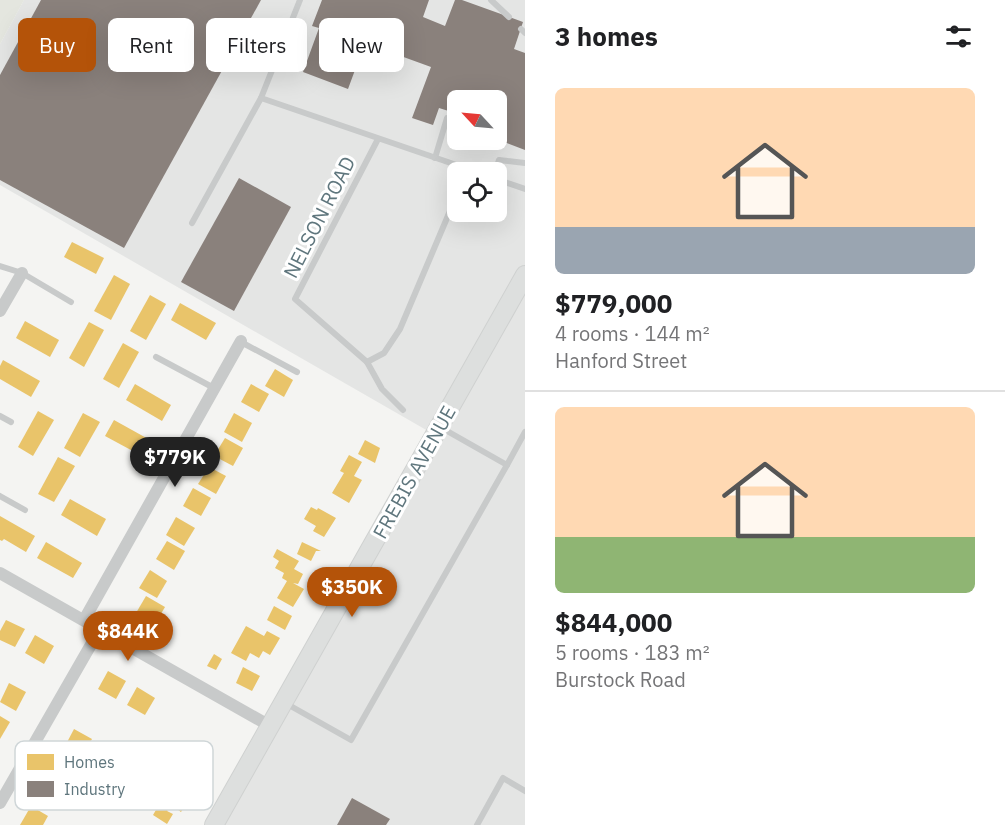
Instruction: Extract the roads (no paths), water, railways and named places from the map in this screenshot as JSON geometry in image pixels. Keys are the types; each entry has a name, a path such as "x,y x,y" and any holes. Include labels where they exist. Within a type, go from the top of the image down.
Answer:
{"main road":[{"name":"FREBIS AVENUE","path":"214,825 525,275"}],"street":[{"path":"0,311 22,273"},
{"path":"84,620 241,341"},
{"path":"0,573 270,726"},
{"path":"36,741 100,629"},
{"path":"0,803 15,777"}],"lane":[{"path":"192,223 261,98 300,0"},
{"path":"491,0 509,17"},
{"path":"261,98 447,163"},
{"path":"435,158 447,118"},
{"name":"NELSON ROAD","path":"378,139 295,299 367,362 382,389 403,410"},
{"path":"498,162 499,160 525,163"},
{"path":"507,183 525,189"},
{"path":"367,362 384,352 400,329 447,218"},
{"path":"0,266 22,273 71,302"},
{"path":"241,341 297,372"},
{"path":"156,357 214,388"},
{"path":"0,416 11,422"},
{"path":"440,427 507,465"},
{"path":"284,702 351,740 525,432"},
{"path":"0,496 25,510"},
{"path":"477,825 503,778 525,791"}]}
